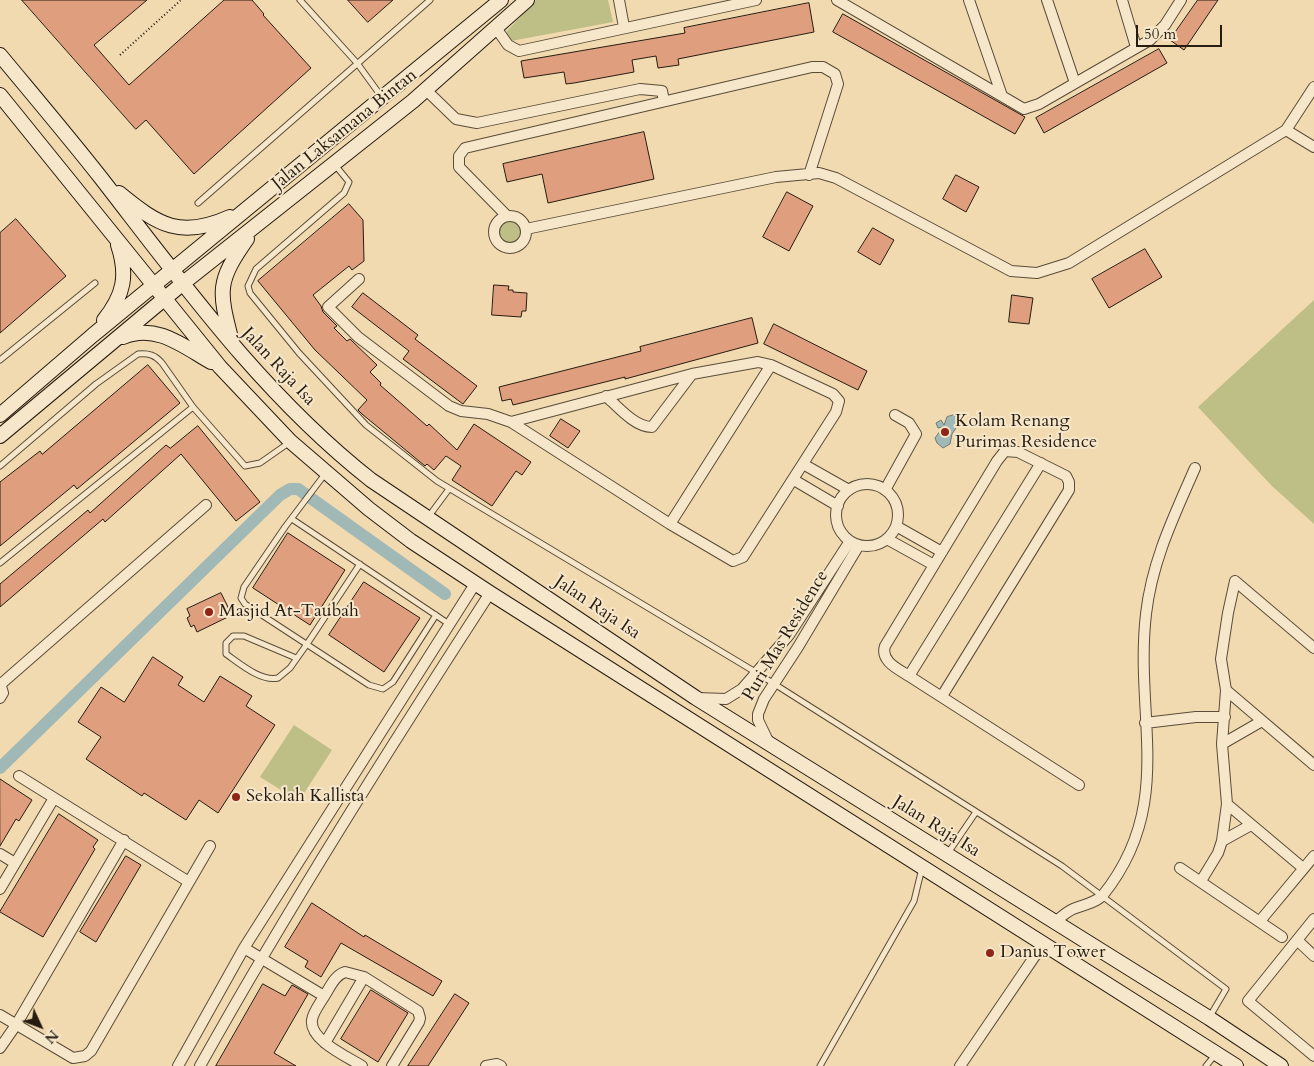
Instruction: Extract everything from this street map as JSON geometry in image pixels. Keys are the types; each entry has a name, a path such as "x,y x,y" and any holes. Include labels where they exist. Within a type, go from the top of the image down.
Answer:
{"main road":[{"name":"Jalan Laksamana Bintan","path":"93,335 501,0"},
{"name":"Jalan Laksamana Bintan","path":"0,436 182,284 426,90 527,0"},
{"name":"Jalan Raja Isa","path":"0,55 100,177 182,284 234,347 299,418 345,460 427,518 696,698 1209,1018 1264,1061 1281,1066"},
{"path":"0,95 220,367 290,441 326,474 411,541 475,584 1236,1066"},
{"path":"383,98 395,115"},
{"path":"100,177 150,217 176,227 203,228 247,209"},
{"path":"234,347 224,309 222,285 229,264 256,226"},
{"path":"0,415 93,335 111,312 118,298 124,265 116,239"},
{"path":"116,340 138,332 150,332 174,340 220,367"},
{"path":"836,813 848,794"}],"street":[{"path":"619,0 624,28"},
{"path":"496,28 508,45 519,51 756,0"},
{"path":"837,0 1021,108 1031,108 1158,34 1180,0"},
{"path":"969,0 1002,96"},
{"path":"1047,0 1075,83"},
{"path":"1122,0 1136,47"},
{"path":"507,216 498,221 494,237 500,246 511,249 517,248 525,240 526,229 521,220 507,216 459,168 459,156 465,148 812,67 829,69 835,74 838,84 808,174"},
{"path":"526,229 776,177 819,174 836,178 1010,271 1037,273 1069,264 1286,130 1314,87"},
{"path":"426,90 456,119 478,123 640,90 662,91 664,101"},
{"path":"1286,130 1314,147"},
{"path":"359,279 328,307 358,337 456,410 488,414 511,422 670,524 727,558 738,561 744,557 794,480 839,405 838,397 771,365 752,363 692,374 511,422"},
{"path":"670,524 771,365"},
{"path":"606,396 634,420 652,427 692,374"},
{"path":"885,490 916,434 909,423 895,415"},
{"path":"942,696 1069,490 1070,482 1066,476 1042,462 1018,452 1006,451 997,460 883,651 886,659 909,676 1079,785"},
{"path":"909,676 1042,462"},
{"path":"803,464 849,490"},
{"path":"1054,923 1072,910 1102,897 1124,863 1143,818 1148,784 1149,741 1145,723 1143,656 1150,582 1160,550 1195,468"},
{"path":"794,480 838,506"},
{"path":"861,485 873,485 885,490 896,506 896,526 887,538 874,545 854,543 840,530 837,522 838,506 849,490 861,485"},
{"path":"0,698 3,693 1,683 206,505"},
{"path":"896,526 942,552"},
{"path":"887,538 934,566"},
{"name":"Puri Mas Residence","path":"696,698 718,700 732,696 757,673 789,635 854,543"},
{"name":"Puri Mas Residence","path":"770,744 758,720 758,714 773,683 798,647 854,543"},
{"path":"1201,881 1218,853 1222,841 1227,804 1222,744 1226,690 1221,658 1235,581 1314,648"},
{"path":"178,1066 244,948 475,584"},
{"path":"200,1066 261,957 416,707 490,593"},
{"path":"1226,690 1314,764"},
{"path":"401,698 416,707"},
{"path":"1145,723 1196,717 1225,716"},
{"path":"1222,744 1262,721"},
{"path":"19,776 124,840 188,882"},
{"path":"0,889 54,798"},
{"path":"1227,804 1303,868"},
{"path":"1222,841 1250,825"},
{"path":"0,1048 16,1025 124,840"},
{"path":"0,1015 74,1058 85,1056 91,1051 210,846"},
{"path":"0,854 15,863"},
{"path":"1260,921 1314,856"},
{"path":"1180,868 1282,937"},
{"path":"1314,919 1248,1000 1314,1056"},
{"path":"1297,940 1314,956"},
{"path":"960,1066 1043,944"},
{"path":"244,948 324,996"},
{"path":"362,1066 317,1036 312,1019 324,996 341,973 352,972 364,977 412,1006 419,1015 419,1022 392,1066"},
{"path":"325,1043 364,977"},
{"path":"486,1066 497,1064 501,1066"}],"lane":[{"path":"300,0 357,63 383,98"},
{"path":"198,203 430,0"},
{"path":"334,164 349,182 344,193 256,269 248,286 250,293 299,353 366,425 449,489 757,673 1062,866 1226,989 1209,1018"},
{"path":"0,360 95,284"},
{"path":"0,466 96,384 138,354 145,353 156,357 192,406 245,466 260,463 290,441"},
{"path":"0,563 192,406"},
{"path":"326,474 244,587 241,598 249,607 369,685 383,690 393,682 436,615"},
{"path":"427,518 449,489"},
{"path":"292,519 449,624"},
{"path":"296,658 244,636 233,636 226,644 226,654 259,675 272,680 283,675 307,644 360,564"},
{"path":"947,855 976,812"},
{"path":"820,1066 914,901 922,867"},
{"path":"1206,1066 1216,1053"}],"path":[{"path":"120,55 181,0"}],"green space":[{"path":"536,0 608,0 613,22 511,41 506,32"},
{"path":"510,222 518,225 521,233 518,241 510,244 502,241 499,233 502,225"},
{"path":"1314,300 1314,524 1272,486 1198,407"},
{"path":"294,725 332,750 299,801 260,777"}],"water":[{"name":"Kolam Renang Purimas Residence","path":"954,415 960,422 952,434 950,444 943,448 937,443 935,438 943,427 938,428 936,423 941,420 944,425 947,417"}],"building":[{"path":"22,0 147,0 94,45 129,85 224,0 252,0 263,15 311,68 194,174 146,120 136,129"},
{"path":"348,0 393,0 368,22"},
{"path":"1198,0 1218,0 1184,50 1170,40"},
{"path":"809,3 814,32 678,59 679,65 658,68 656,56 632,60 634,72 574,83 566,84 564,72 524,78 521,61 685,33 684,28"},
{"path":"843,14 1025,117 1015,134 833,32"},
{"path":"1159,49 1167,63 1044,133 1036,118"},
{"path":"644,132 654,179 548,203 542,174 507,182 503,164"},
{"path":"956,175 979,187 966,212 943,199"},
{"path":"787,192 813,206 789,251 763,237"},
{"path":"349,204 363,220 364,261 352,270 349,266 313,295 323,312 337,326 334,328 347,341 350,339 377,365 370,372 381,383 380,385 427,426 429,424 457,450 474,424 531,462 522,475 516,471 492,506 452,480 461,466 446,456 434,470 427,464 425,466 362,414 358,410 367,400 315,350 258,281"},
{"path":"16,219 66,276 0,333 0,233"},
{"path":"873,228 894,240 880,265 858,252"},
{"path":"1145,249 1162,277 1109,308 1092,279"},
{"path":"494,285 509,286 508,290 513,290 513,292 527,293 526,311 522,311 521,317 492,315"},
{"path":"363,293 418,335 415,339 477,386 463,404 403,359 409,351 352,307"},
{"path":"1012,295 1033,298 1029,324 1009,322"},
{"path":"752,318 758,343 625,379 625,377 513,405 511,399 502,401 499,387 641,351 640,347"},
{"path":"774,324 867,371 858,390 764,344"},
{"path":"148,365 180,403 77,489 74,485 0,546 0,482 40,451 42,454"},
{"path":"561,419 580,431 568,448 550,436"},
{"path":"198,426 260,502 236,521 181,454 105,522 103,519 0,607 0,584 88,510 90,513 166,445 170,448"},
{"path":"288,533 345,570 310,625 253,588"},
{"path":"364,582 420,618 384,672 329,635"},
{"name":"Masjid At-Taubah","path":"221,593 232,615 197,632 194,625 191,627 187,618 190,616 187,609"},
{"path":"153,657 183,677 178,685 204,702 220,676 252,696 246,706 275,725 218,813 199,800 186,820 144,793 142,796 86,759 101,737 78,722 101,687 124,702"},
{"path":"0,779 32,800 19,821 16,819 0,846"},
{"path":"59,814 98,840 93,847 95,849 43,937 0,912"},
{"path":"126,856 141,865 96,942 80,932"},
{"path":"312,903 364,937 365,935 442,981 433,996 341,943 321,977 305,967 308,961 285,947"},
{"path":"263,984 285,996 292,985 308,994 274,1053 296,1066 216,1066"},
{"path":"371,990 408,1013 378,1062 341,1039"},
{"path":"455,994 469,1003 428,1066 408,1066"}],"waterway":[{"path":"0,768 280,495 290,489 298,489 445,594"}],"place":[{"name":"Kolam Renang Purimas Residence","path":"945,432"},
{"name":"Masjid At-Taubah","path":"209,612"},
{"name":"Sekolah Kallista","path":"236,797"},
{"name":"Danus Tower","path":"990,953"}]}
